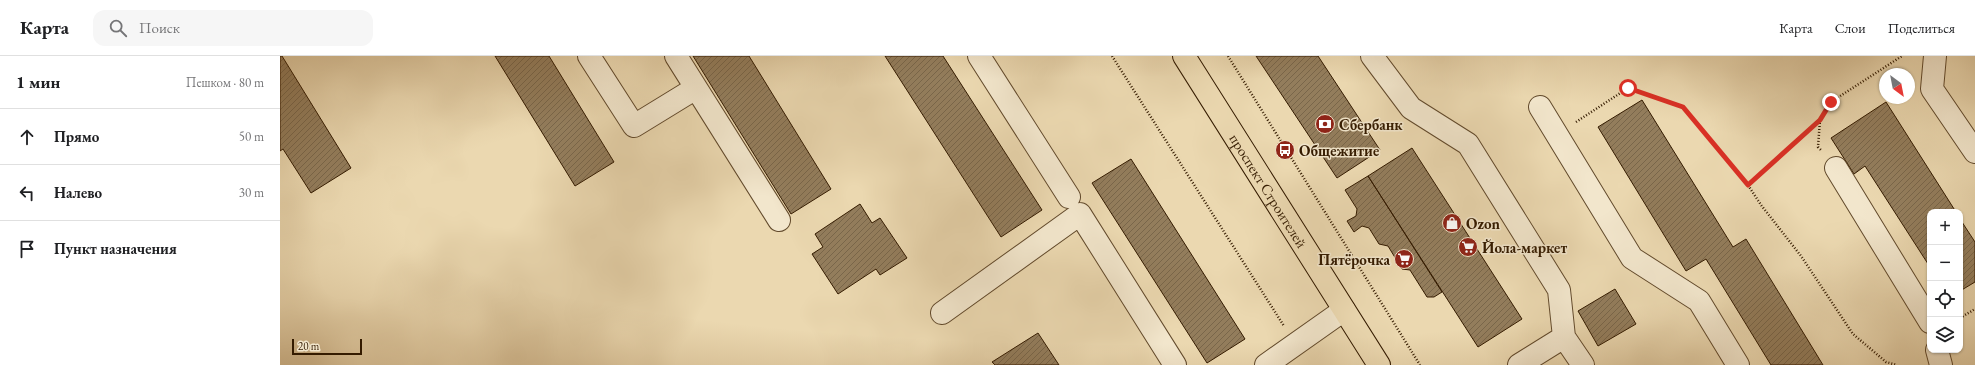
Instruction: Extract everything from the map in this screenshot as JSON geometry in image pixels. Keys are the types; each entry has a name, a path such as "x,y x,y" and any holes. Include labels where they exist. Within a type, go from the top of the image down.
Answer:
{"main road":[{"name":"проспект Строителей","path":"1184,56 1379,365"}],"lane":[{"path":"589,56 634,126 696,88"},
{"path":"676,56 779,220"},
{"path":"979,56 1069,197"},
{"path":"1372,56 1411,108 1468,144 1559,290 1564,337 1583,365"},
{"path":"1935,56 1932,89 1975,152"},
{"path":"1540,107 1632,258 1698,301 1738,365"},
{"path":"1836,168 1927,317"},
{"path":"942,313 1080,214 1175,365"},
{"path":"1266,365 1344,310"},
{"path":"1519,365 1564,337"},
{"path":"1938,353 1940,365"}],"path":[{"path":"1112,56 1295,344"},
{"path":"1228,56 1420,365"},
{"path":"1748,185 1820,120 1831,102 1902,56"},
{"path":"1557,135 1628,88 1683,107 1748,185 1761,205 1801,256 1853,334 1886,362 1897,365"},
{"path":"1820,120 1818,147 1836,168"},
{"path":"1962,317 1975,309"}],"building":[{"path":"280,56 282,56 351,168 311,193 283,149 280,151"},
{"path":"495,56 549,56 614,162 575,186"},
{"path":"693,56 749,56 831,189 791,214"},
{"path":"885,56 943,56 1042,210 1001,237"},
{"path":"1256,56 1318,56 1380,150 1337,178"},
{"path":"1642,100 1733,247 1746,239 1823,365 1771,365 1706,259 1686,271 1598,127"},
{"path":"1883,104 1887,104 1954,209 1927,209 1927,262 1865,166 1854,174 1831,138"},
{"path":"1412,148 1522,319 1478,347 1368,176"},
{"path":"1131,159 1245,339 1207,363 1092,183"},
{"path":"1368,176 1442,292 1434,297 1427,297 1410,270 1402,269 1388,246 1379,244 1369,228 1362,226 1354,232 1347,221 1356,216 1357,209 1345,190"},
{"path":"860,204 872,223 880,218 907,258 880,275 876,269 838,294 812,254 823,247 815,234"},
{"path":"1963,224 1975,242 1975,282 1963,289"},
{"path":"1615,289 1636,324 1598,346 1578,311"},
{"path":"1038,333 1059,365 995,365 992,362"}],"place":[{"name":"Сбербанк","path":"1325,124"},
{"name":"Общежитие","path":"1285,150"},
{"name":"Ozon","path":"1452,223"},
{"name":"Йола-маркет","path":"1468,247"},
{"name":"Пятёрочка","path":"1404,259"}],"route":[{"path":"1628,88 1683,107 1748,185 1820,120 1831,102"}]}
